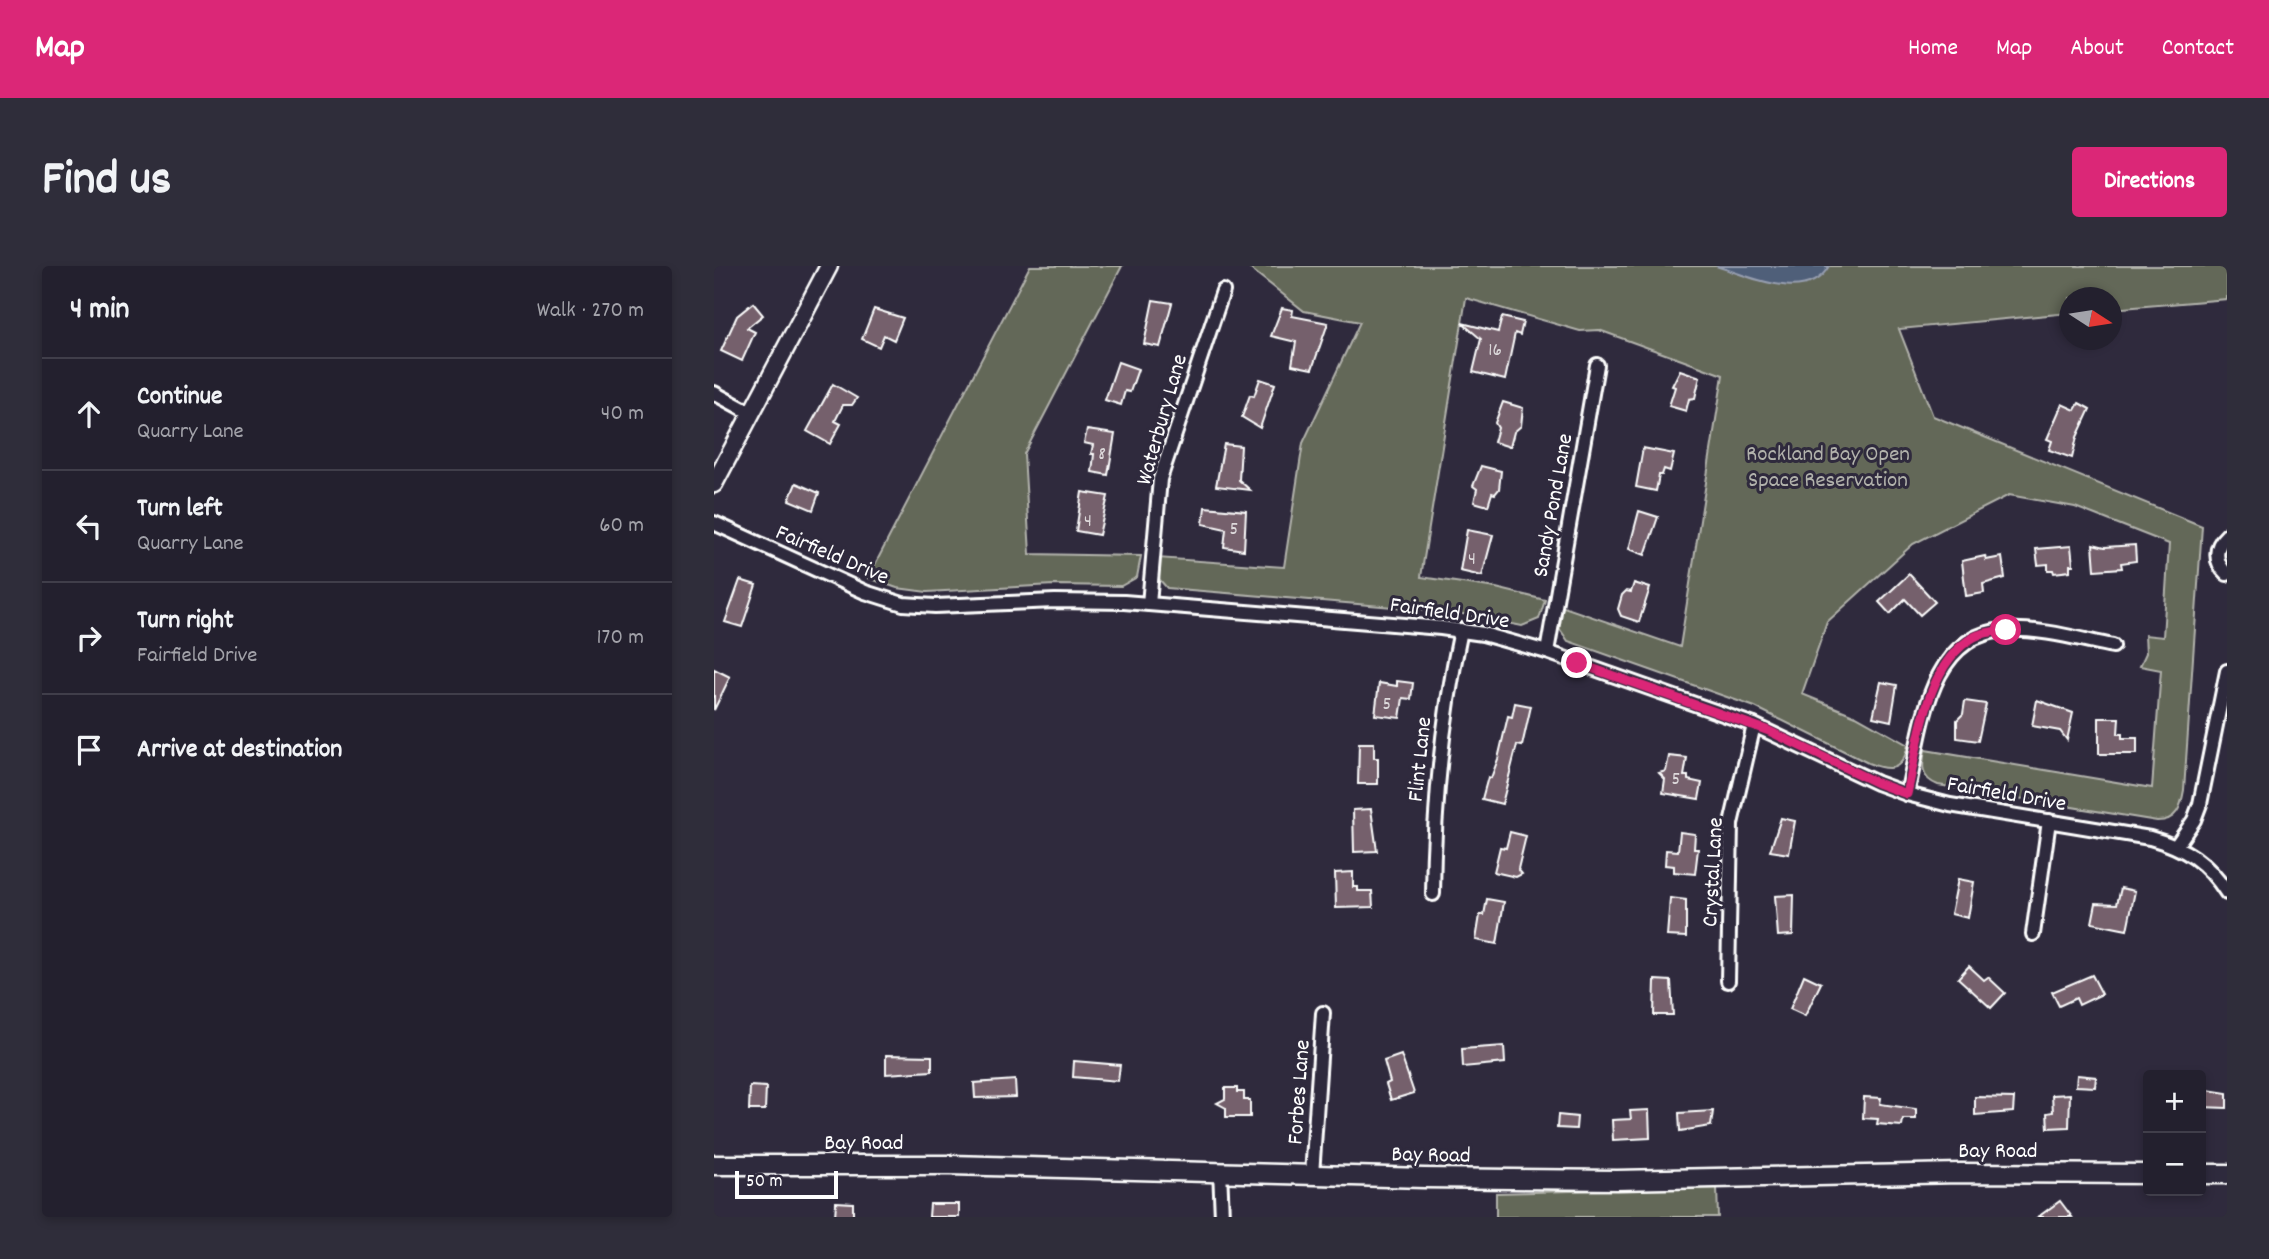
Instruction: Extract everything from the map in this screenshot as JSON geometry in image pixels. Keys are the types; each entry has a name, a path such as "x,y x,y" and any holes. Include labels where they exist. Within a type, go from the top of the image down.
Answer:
{"main road":[{"name":"Bay Road","path":"714,1165 950,1164 1220,1170 1312,1175 1617,1180 1961,1173 2143,1174"},
{"path":"2206,1174 2227,1174"}],"street":[{"path":"714,484 829,266"},
{"name":"Waterbury Lane","path":"1149,604 1160,479 1223,291"},
{"name":"Sandy Pond Lane","path":"1547,652 1597,365"},
{"path":"714,394 751,413"},
{"name":"Fairfield Drive","path":"714,523 865,592 903,604 936,607 1055,601 1149,604 1461,630 1547,652 1754,725 1877,783 1907,794 1950,805 2150,838 2176,846 2201,860 2227,893"},
{"path":"2227,535 2221,541 2217,554 2221,568 2227,574"},
{"name":"Flint Lane","path":"1433,894 1437,765 1447,696 1461,630"},
{"path":"1907,794 1933,686 1942,666 1959,647 1977,635 2006,630 2041,631 2113,646"},
{"path":"2176,846 2194,820 2200,804 2227,671"},
{"name":"Crystal Lane","path":"1728,981 1731,824 1754,725"},
{"path":"2033,934 2049,821"},
{"name":"Forbes Lane","path":"1312,1175 1324,1013"},
{"path":"1220,1170 1222,1217"}],"green space":[{"path":"1030,266 1122,266 1024,454 1030,554 1141,556 1137,577 1121,586 1054,585 927,592 897,588 868,578"},
{"name":"Rockland Bay Open Space Reservation","path":"1247,266 2227,266 2227,299 2122,308 2122,287 2059,287 2059,314 1899,329 1933,416 2202,526 2184,790 2177,812 2169,819 2157,821 1938,785 1925,775 1925,750 2152,788 2161,670 2140,666 2146,653 2145,635 2163,637 2169,544 2075,507 2009,495 1913,544 1827,622 1802,694 1856,716 1908,745 1903,760 1894,767 1883,768 1868,763 1755,707 1568,641 1559,628 1561,606 1680,647 1723,375 1599,330 1580,331 1466,298 1421,577 1496,588 1545,600 1539,619 1522,626 1453,612 1167,588 1159,579 1158,558 1284,567 1303,443 1360,322 1304,311"},
{"path":"1717,1187 1718,1217 1496,1217 1496,1193"}],"water":[{"path":"1716,266 1829,266 1819,278 1807,284 1792,286 1760,281"}],"building":[{"path":"1153,300 1172,303 1160,347 1144,344"},
{"path":"753,303 763,315 747,328 755,332 742,361 721,351 737,316"},
{"path":"1282,308 1293,310 1292,316 1328,323 1312,369 1292,365 1296,342 1271,336"},
{"path":"874,309 903,318 894,340 884,335 879,347 862,339"},
{"path":"1502,317 1523,322 1520,335 1515,333 1505,380 1473,372 1481,339 1462,323 1498,332"},
{"path":"1118,362 1138,369 1130,392 1125,391 1121,405 1105,400"},
{"path":"1680,370 1700,377 1695,398 1689,399 1686,411 1669,406 1675,387 1672,386"},
{"path":"1260,379 1275,384 1260,428 1242,417 1250,395 1254,396"},
{"path":"833,384 857,398 852,405 843,405 835,421 841,424 830,444 807,431"},
{"path":"1503,402 1523,408 1521,426 1514,432 1510,447 1494,442 1498,428 1495,423"},
{"path":"2079,403 2090,409 2077,437 2072,458 2049,450 2052,441 2047,439 2062,404 2075,410"},
{"path":"1087,430 1115,434 1108,475 1092,472 1093,445 1084,443"},
{"path":"1224,444 1241,446 1239,480 1250,490 1216,486"},
{"path":"1643,448 1674,454 1670,471 1664,469 1662,475 1659,475 1656,491 1636,487"},
{"path":"1481,466 1501,471 1499,489 1495,494 1492,493 1488,506 1474,502 1477,489 1473,486"},
{"path":"796,483 819,493 813,510 789,500"},
{"path":"1082,492 1108,496 1099,535 1076,531"},
{"path":"1205,507 1246,511 1244,550 1224,547 1226,529 1203,524"},
{"path":"1639,511 1658,517 1645,555 1629,549"},
{"path":"1467,530 1493,535 1482,576 1460,571"},
{"path":"2093,544 2105,547 2135,545 2136,561 2121,563 2122,568 2095,570"},
{"path":"2071,546 2073,565 2070,565 2070,571 2054,573 2053,570 2048,570 2048,564 2038,565 2036,549"},
{"path":"1985,556 1986,560 2002,557 2005,578 1983,584 1984,593 1966,596 1962,561"},
{"path":"1909,574 1935,602 1920,615 1905,599 1890,614 1879,602"},
{"path":"740,580 756,585 742,627 725,622"},
{"path":"1634,583 1650,588 1639,622 1621,616 1618,609 1622,595 1626,591 1631,592"},
{"path":"714,669 730,677 714,710"},
{"path":"1397,681 1413,683 1411,699 1403,698 1400,718 1375,715 1379,683 1397,686"},
{"path":"1881,682 1897,685 1891,721 1873,717"},
{"path":"2037,700 2073,713 2067,740 2060,731 2032,726"},
{"path":"1965,701 1986,704 1978,741 1957,738 1957,720 1963,714"},
{"path":"1515,703 1531,706 1522,746 1517,745 1502,804 1482,799 1488,777 1491,778 1498,759 1508,716 1512,717"},
{"path":"2099,718 2119,718 2118,734 2122,734 2122,738 2137,738 2137,754 2099,754"},
{"path":"1359,743 1374,743 1374,758 1378,758 1378,784 1358,784"},
{"path":"1669,756 1687,758 1684,776 1688,776 1688,780 1702,783 1699,799 1663,793 1665,779 1659,773 1666,771"},
{"path":"1371,809 1377,851 1354,852 1353,810"},
{"path":"1781,818 1795,821 1789,854 1770,851"},
{"path":"1510,832 1526,836 1518,869 1522,874 1516,877 1494,872 1500,847 1506,848"},
{"path":"1680,832 1695,834 1694,849 1698,849 1695,874 1674,872 1674,866 1665,865 1666,850 1678,851"},
{"path":"1353,872 1353,887 1358,887 1358,891 1372,891 1373,907 1336,908 1335,873"},
{"path":"1958,879 1974,882 1968,918 1951,914"},
{"path":"2121,888 2135,891 2127,930 2092,923 2096,903 2117,904"},
{"path":"1794,895 1793,935 1778,936 1775,896"},
{"path":"1670,898 1686,900 1686,937 1667,936"},
{"path":"1487,899 1504,902 1497,944 1476,940 1480,915 1484,915"},
{"path":"1969,966 1984,980 1988,977 2005,993 1991,1008 1958,978"},
{"path":"1804,975 1821,983 1805,1016 1790,1009"},
{"path":"2092,975 2102,994 2079,1005 2076,998 2059,1006 2052,992"},
{"path":"1655,980 1671,981 1673,1015 1654,1015"},
{"path":"1504,1046 1505,1063 1463,1067 1462,1049"},
{"path":"886,1055 932,1056 932,1071 886,1074"},
{"path":"1401,1055 1414,1093 1391,1100 1386,1084 1390,1082 1384,1061"},
{"path":"1074,1061 1120,1065 1118,1081 1073,1077"},
{"path":"2077,1075 2096,1077 2095,1087 2076,1086"},
{"path":"1015,1080 1016,1097 975,1098 974,1083"},
{"path":"750,1086 766,1087 765,1110 749,1110"},
{"path":"1225,1088 1237,1088 1237,1092 1244,1092 1244,1100 1250,1100 1250,1117 1226,1117 1226,1108 1217,1103 1225,1099"},
{"path":"2206,1090 2227,1093 2227,1108 2206,1107"},
{"path":"2070,1094 2069,1127 2048,1128 2047,1113 2053,1112 2052,1095"},
{"path":"1864,1097 1881,1098 1880,1104 1916,1109 1916,1119 1903,1119 1902,1126 1877,1124 1878,1119 1863,1118"},
{"path":"1975,1097 2014,1098 2013,1112 1975,1115"},
{"path":"1649,1110 1650,1138 1613,1140 1612,1120 1631,1119 1630,1111"},
{"path":"1713,1111 1711,1126 1680,1131 1679,1113"},
{"path":"1558,1115 1577,1117 1576,1129 1557,1128"},
{"path":"2060,1201 2072,1217 2038,1217"},
{"path":"836,1202 853,1203 853,1217 835,1217"},
{"path":"930,1204 959,1204 959,1217 929,1217"}],"route":[{"path":"1577,663 1769,731 1877,783 1907,794 1933,686 1942,666 1959,647 1977,635 2006,630"}]}
